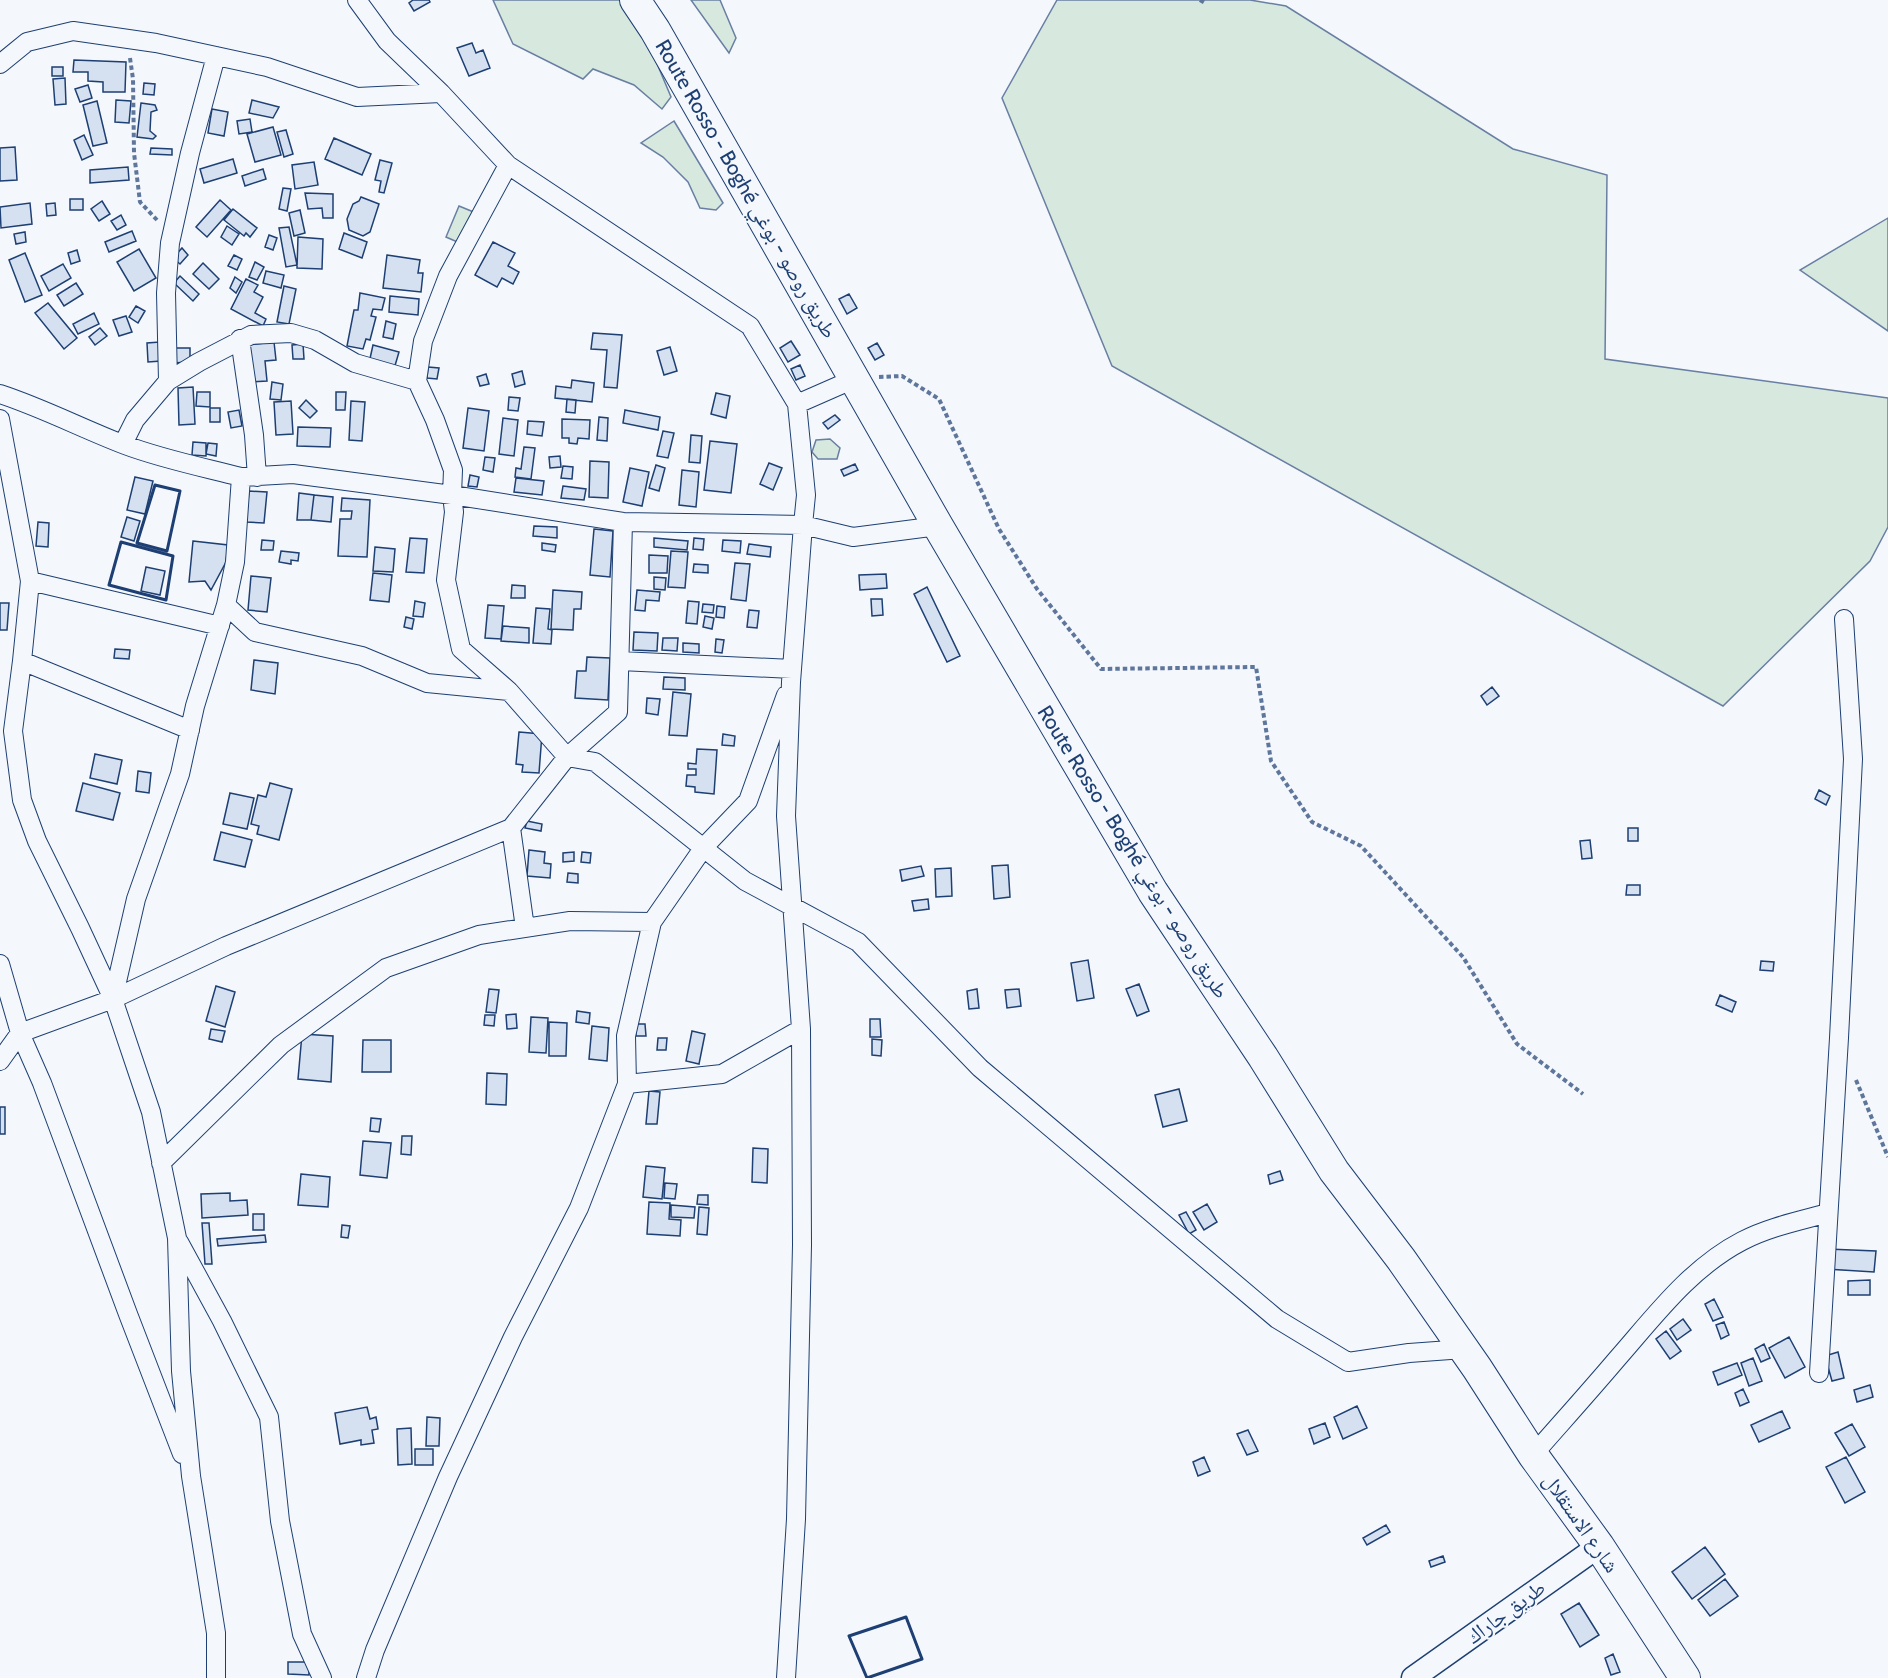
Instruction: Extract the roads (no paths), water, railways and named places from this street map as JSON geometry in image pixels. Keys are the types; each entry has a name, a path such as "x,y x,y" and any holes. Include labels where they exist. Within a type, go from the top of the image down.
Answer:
{"highway":[{"name":"Route Rosso - Boghé طريق روصو - بوغي","path":"634,0 661,40 938,526 1153,892 1263,1057 1334,1171 1401,1259 1471,1358"},
{"name":"شارع الاستقلال","path":"1471,1358 1533,1455 1599,1546 1685,1678"}],"street":[{"path":"357,0 387,41 441,93 508,165 750,326 797,404 806,495 792,675 786,816 801,1029 802,1245 796,1496 786,1678"},
{"path":"0,64 27,42 73,32 156,43 267,67 357,98 441,93"},
{"path":"168,381 166,293 172,236 190,153 216,56"},
{"path":"508,165 448,276 423,341 417,381 435,420 453,470 454,512 446,580 461,649 509,691 567,757 595,762 745,881 858,942 980,1068 1276,1319 1348,1362 1409,1353 1471,1358"},
{"path":"123,444 135,420 168,381 240,339 251,335 291,333 315,340 355,363 417,381"},
{"path":"113,999 136,899 180,774 195,706 220,626 235,562 254,435 240,339"},
{"path":"797,404 854,379"},
{"path":"0,394 31,404 147,453 249,477 292,474 400,490 452,495 623,522 803,525 853,537 938,526"},
{"path":"0,419 30,581 13,731 22,800 37,841 81,928 113,999 151,1112 177,1238 181,1371 191,1476 216,1633 216,1678"},
{"path":"0,1061 20,1033 113,999 226,946 511,828 567,757 618,712 623,522"},
{"path":"30,581 220,626"},
{"path":"226,604 255,632 362,656 427,683 509,691"},
{"path":"1819,1373 1853,759 1844,619"},
{"path":"620,661 792,675"},
{"path":"22,662 190,730"},
{"path":"366,1678 375,1650 448,1477 513,1336 579,1208 627,1084 626,1036 652,922 704,847 748,801 792,675"},
{"path":"511,828 525,928"},
{"path":"161,1163 281,1045 386,968 478,935 570,921 652,922"},
{"path":"0,964 20,1033 42,1083 191,1476"},
{"path":"627,1084 722,1074 801,1029"},
{"path":"1533,1455 1656,1313 1694,1276 1726,1251 1755,1234 1828,1214"},
{"path":"177,1238 222,1321 269,1417 280,1521 302,1634 322,1678"},
{"name":"طريق جاراك","path":"1413,1678 1599,1546"}]}
